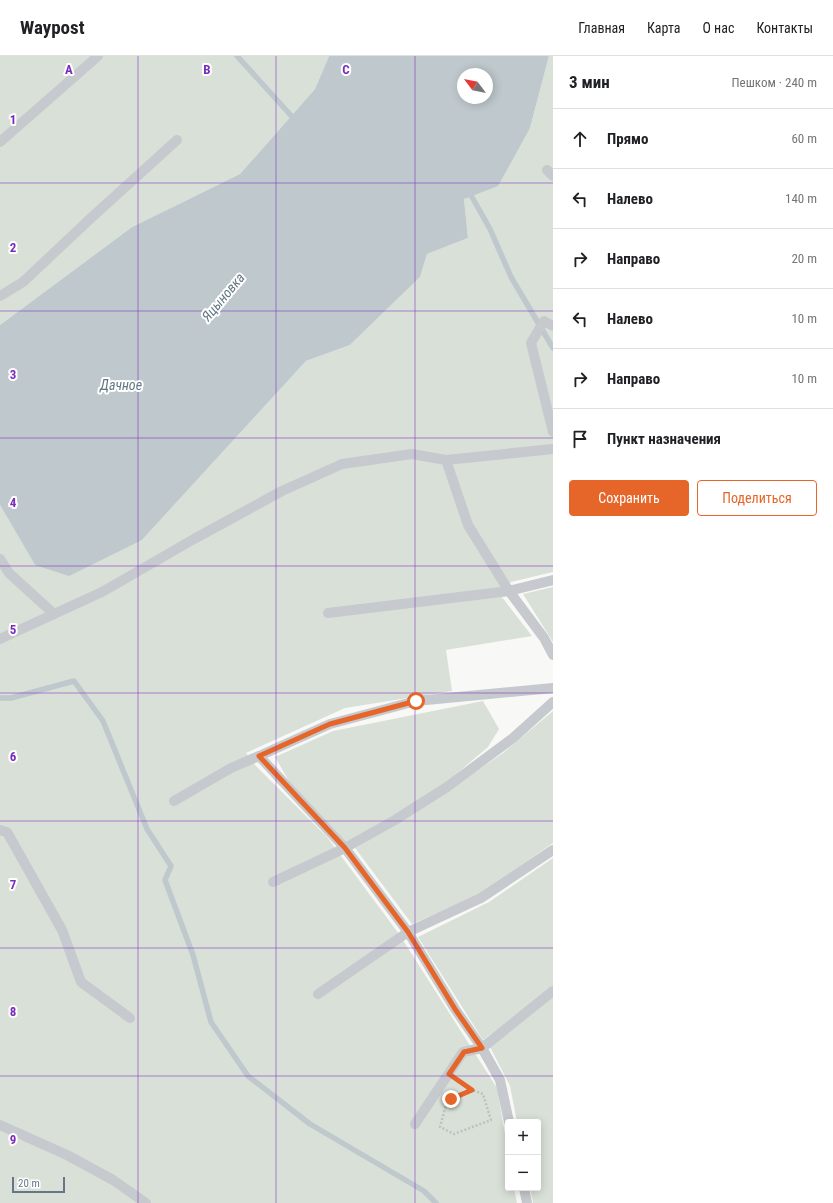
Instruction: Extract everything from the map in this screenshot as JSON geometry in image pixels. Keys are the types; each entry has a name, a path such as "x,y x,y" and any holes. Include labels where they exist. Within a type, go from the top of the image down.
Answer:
{"lane":[{"path":"0,142 98,56"},
{"path":"0,296 24,282 91,218 177,140"},
{"path":"553,326 544,321 531,343 553,432"},
{"path":"0,639 102,592 194,539 282,491 342,464 412,454 446,460 553,449"},
{"path":"446,460 468,525 509,591 544,638 553,655"},
{"path":"0,559 9,573 54,614"},
{"path":"328,613 509,591 553,580"},
{"path":"174,801 231,768 330,724 416,701 553,688"},
{"path":"273,882 345,848 395,820 447,787 513,738 553,702"},
{"path":"259,756 345,848 408,932 455,1009 482,1048 500,1080 508,1119"},
{"path":"0,830 7,832 62,930 81,982 130,1018"},
{"path":"318,994 408,932 481,898 553,850"},
{"path":"415,1124 464,1052 482,1048 553,991"},
{"path":"0,1125 67,1155 112,1180 146,1203"},
{"path":"525,1191 527,1203"}],"path":[{"path":"449,1074 472,1090 483,1094 491,1120 454,1134 440,1127 446,1104 451,1099 472,1090"}],"shaded area":[{"path":"0,56 329,56 315,89 240,174 132,227 0,325"},
{"path":"549,56 553,56 553,572 511,582 498,592 532,636 446,650 452,691 345,708 246,753 256,766 327,837 399,934 497,1088 505,1134 505,1191 515,1191 517,1203 0,1203 0,505 35,565 142,540 306,361 350,345 420,277 427,254 468,238 464,199 530,128"},
{"path":"553,587 553,642 523,594"},
{"path":"483,701 499,729 488,747 435,792 347,843 289,781 275,757 333,731"},
{"path":"553,711 553,843 480,894 412,924 355,848 433,801 503,753"},
{"path":"553,858 553,987 483,1040 418,937 489,902"},
{"path":"553,997 553,1203 533,1203 531,1191 541,1191 541,1119 516,1119 510,1086 490,1047"}],"water":[{"name":"Дачное","path":"329,56 549,56 530,128 498,186 464,199 468,238 427,254 420,277 350,345 306,361 142,540 69,576 35,565 0,505 0,325 132,227 240,174 315,89"}],"waterway":[{"path":"237,56 296,121"},
{"path":"468,190 490,229 511,277 553,348"},
{"path":"0,698 11,698 74,681 103,721 147,829 171,866 165,880 193,955 211,1022 248,1076 310,1124 424,1191 436,1203"}],"route":[{"path":"416,701 330,724 259,756 345,848 408,932 455,1009 482,1048 464,1052 449,1074 472,1090 451,1099"}],"water label":[{"name":"Яцыновка","path":"223,297"}]}
